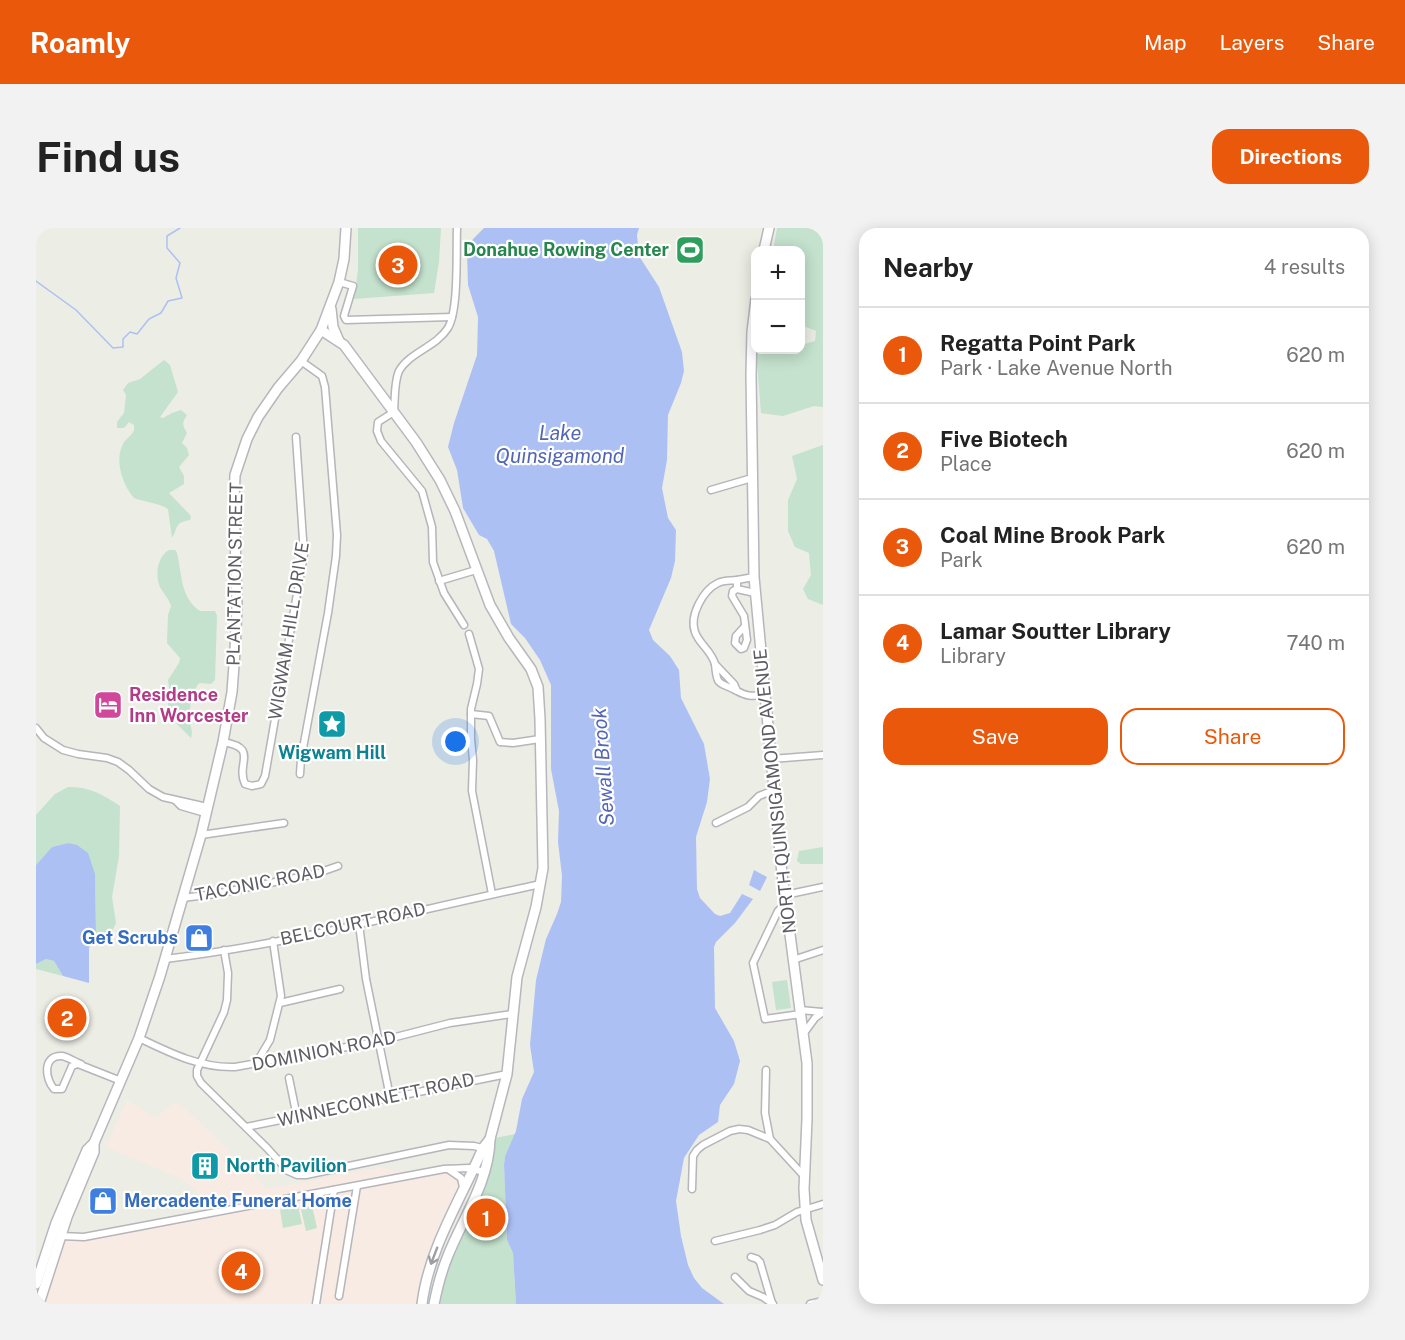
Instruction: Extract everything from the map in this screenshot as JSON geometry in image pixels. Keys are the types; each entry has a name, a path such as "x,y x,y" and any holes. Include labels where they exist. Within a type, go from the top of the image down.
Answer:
{"main road":[{"name":"PLANTATION STREET","path":"36,1284 67,1217 94,1152 94,1143 139,1038 201,835 223,742 232,692 236,651 235,475 251,428 267,402 301,361 321,330 339,282 344,259 346,228"},
{"path":"765,246 769,228"},
{"name":"NORTH QUINSIGAMOND AVENUE","path":"756,300 751,369 755,593 785,899 804,1033 808,1080 805,1209 808,1232 823,1280"},
{"path":"330,308 333,327 339,341 394,412 440,480 455,511 493,612 531,669 536,681 540,709 543,848 541,885 519,970 512,1014 507,1074 486,1149 484,1172 476,1196 447,1257 434,1304"},
{"path":"321,330 339,341"},
{"path":"422,1304 433,1257 474,1169 486,1149"},
{"name":"PLANTATION STREET","path":"39,1304 58,1235"}],"street":[{"path":"457,228 452,317 441,336 411,359 399,372 394,412 378,422 377,430 381,441 422,491 431,523 432,556 444,593 464,625"},
{"path":"339,282 353,286 344,316 346,320 452,317"},
{"name":"WIGWAM HILL DRIVE","path":"300,774 300,759 318,669 336,556 337,535 325,387 322,376 301,361"},
{"name":"WIGWAM HILL DRIVE","path":"223,742 235,744 243,752 245,756 242,776 245,784 252,786 261,784 265,776 304,554 305,538 296,437"},
{"path":"711,490 752,478"},
{"path":"440,581 476,570"},
{"path":"754,577 724,581 714,586 701,602 694,618 696,635 709,650 720,684 745,696 765,695"},
{"path":"737,580 737,589"},
{"path":"745,626 743,612 732,598 732,592 737,589 755,593"},
{"path":"469,634 479,669 471,714 473,760 471,786 492,894"},
{"path":"715,664 734,684 737,691"},
{"path":"471,714 489,716 500,742 540,739"},
{"path":"36,728 44,738 63,750 118,762 153,792 176,801 183,800 206,810"},
{"path":"771,759 823,755"},
{"path":"716,823 748,807 759,796 774,790"},
{"path":"201,835 284,823"},
{"name":"TACONIC ROAD","path":"182,898 215,894 315,874 338,866"},
{"name":"BELCOURT ROAD","path":"165,959 273,941 541,885"},
{"path":"823,886 785,899 753,963 765,1019 801,1012 823,1012"},
{"path":"359,924 366,979 390,1097"},
{"path":"255,1065 270,1040 280,1003 281,989 273,941"},
{"path":"224,950 228,973 224,1012 200,1064 197,1076 233,1117 246,1127 288,1172 300,1176 449,1145 461,1144 486,1149"},
{"path":"793,960 823,950"},
{"path":"280,1003 340,990"},
{"path":"804,1033 815,1018 823,1012"},
{"name":"DOMINION ROAD","path":"139,1038 200,1064 225,1067 255,1065 380,1041 450,1023 512,1014"},
{"path":"81,1064 72,1066 62,1089 54,1089 49,1083 46,1068 53,1058 62,1056 81,1064 121,1081"},
{"path":"766,1070 765,1113 770,1138"},
{"name":"WINNECONNETT ROAD","path":"246,1127 507,1074"},
{"path":"289,1078 297,1117"},
{"path":"692,1189 693,1156 703,1145 730,1131 744,1129 770,1138 805,1176"},
{"path":"58,1235 84,1237 448,1168 474,1169 484,1172"},
{"path":"448,1168 461,1178 463,1193"},
{"path":"339,1296 357,1186"},
{"path":"316,1304 333,1191"},
{"path":"715,1241 775,1225 805,1209 823,1204"},
{"path":"751,1257 760,1262 773,1304"},
{"path":"735,1277 749,1291 773,1304"},
{"path":"810,1304 823,1301"}],"shaded area":[{"path":"127,1100 155,1118 176,1101 267,1189 383,1167 401,1173 460,1162 457,1176 461,1187 437,1233 426,1261 417,1304 42,1304 66,1231 79,1235 214,1208 184,1180 106,1147"}],"green space":[{"path":"358,228 441,228 434,293 354,299 358,270"},
{"path":"777,228 823,228 823,407 814,406 783,416 761,413 756,354 805,354 805,344 815,341 816,331 805,327 805,246 774,246"},
{"path":"164,360 170,365 178,392 160,417 163,418 181,410 187,415 183,424 187,433 182,443 189,455 179,467 184,476 184,484 169,493 191,516 190,520 179,524 172,538 168,509 134,498 126,486 119,458 123,444 132,433 134,425 129,422 124,428 117,428 117,422 124,413 126,395 123,390 128,383 140,379"},
{"path":"823,445 823,605 808,599 803,589 811,575 809,553 795,547 788,531 788,500 797,479 792,456"},
{"path":"169,550 175,550 177,553 185,592 193,606 200,611 215,611 217,616 215,680 211,684 199,683 194,691 190,713 191,738 177,724 168,710 170,695 168,680 180,658 167,643 168,615 171,606 158,579 159,563"},
{"path":"68,787 96,792 120,806 119,856 112,897 116,923 110,936 102,937 96,934 95,874 68,843 52,847 36,865 36,815 55,794"},
{"path":"823,847 823,864 801,864 797,861 799,851"},
{"path":"46,959 54,961 63,976 36,969 36,964"},
{"path":"787,980 791,1008 776,1010 772,982"},
{"path":"515,1134 505,1156 504,1165 507,1240 513,1253 516,1304 434,1304 470,1210 490,1139"},
{"path":"298,1206 302,1224 283,1228 280,1210"},
{"path":"312,1206 317,1228 306,1231 301,1209"}],"water":[{"name":"Lake Quinsigamond","path":"484,228 639,228 637,235 639,256 659,287 682,352 684,371 668,415 667,460 662,488 668,518 676,530 675,561 671,578 649,630 653,640 670,656 679,670 681,698 704,744 710,779 707,802 696,837 697,889 700,898 715,914 720,916 730,913 742,894 753,899 714,947 715,1008 734,1041 740,1061 734,1084 720,1105 718,1122 699,1135 684,1158 676,1201 681,1236 688,1265 694,1278 702,1288 724,1304 516,1304 513,1253 507,1240 504,1165 505,1156 516,1131 522,1099 534,1072 530,1045 536,980 546,939 561,902 562,876 558,842 559,811 551,769 551,685 540,660 525,638 511,624 494,551 487,539 479,535 463,508 457,470 448,447 477,355 478,317 468,285 467,253 473,239"},
{"path":"68,843 77,845 88,853 95,874 96,934 89,948 89,983 63,976 54,961 46,959 36,964 36,865 52,847"},
{"path":"754,870 767,877 760,891 749,885"}],"waterway":[{"path":"36,281 76,310 113,348 123,347 123,339 130,332 137,334 149,319 161,313 168,301 182,298 176,278 180,263 167,248 167,236 180,228"}],"place":[{"name":"Donahue Rowing Center","path":"690,250"},
{"name":"Coal Mine Brook Park","path":"398,265"},
{"name":"Residence Inn Worcester","path":"108,705"},
{"name":"Wigwam Hill","path":"332,724"},
{"name":"Get Scrubs","path":"199,938"},
{"name":"Five Biotech","path":"67,1018"},
{"name":"North Pavilion","path":"205,1166"},
{"name":"Mercadente Funeral Home","path":"103,1201"},
{"name":"Regatta Point Park","path":"486,1218"},
{"name":"Lamar Soutter Library","path":"241,1271"}],"water label":[{"name":"Sewall Brook","path":"603,767"}]}
